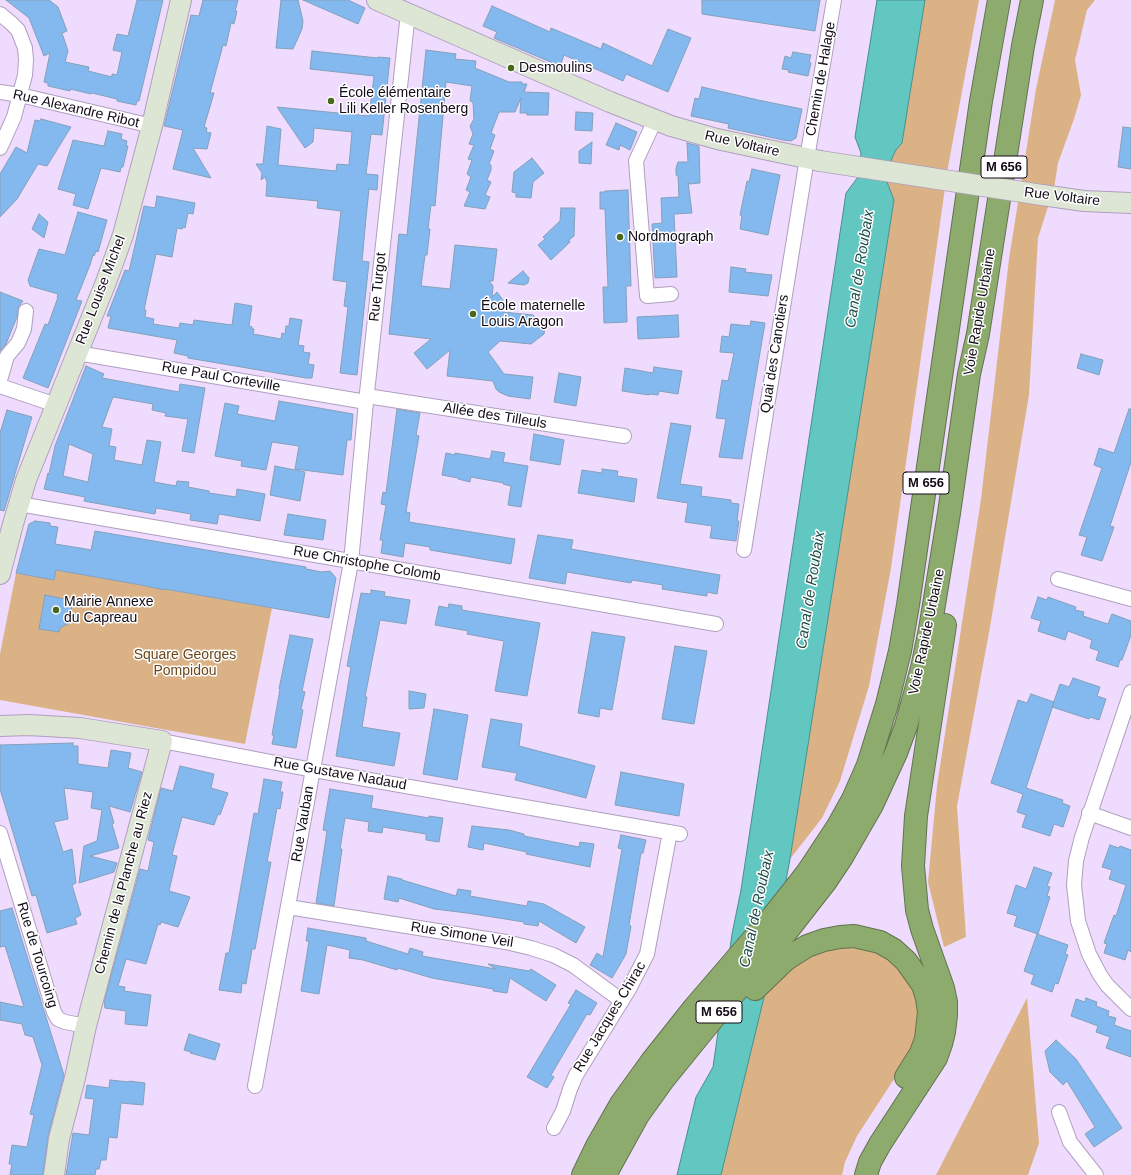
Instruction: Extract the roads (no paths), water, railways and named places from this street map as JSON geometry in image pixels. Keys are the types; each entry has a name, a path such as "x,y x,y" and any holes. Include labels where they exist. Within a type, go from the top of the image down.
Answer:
{"highway":[{"name":"Voie Rapide Urbaine","path":"650,1053 691,999 774,915 789,897 838,826 853,799 868,765 887,704 900,651 981,101 999,0"},
{"name":"Voie Rapide Urbaine","path":"605,1175 638,1115 672,1068 803,912 826,881 858,831 896,753 908,719 922,668 930,629 949,513 969,374 978,334 1011,119 1032,0"},
{"path":"866,1175 870,1162 880,1144 936,1058 942,1044 944,1032 946,1009 943,988 922,929 917,910 913,866 916,816 936,690 977,404 978,334"},
{"path":"609,1175 631,1139 663,1096 748,996 785,960 798,952 824,940 854,936 880,942 894,950 906,961 923,985 930,1012 926,1039 921,1053 869,1132 860,1150 851,1175"},
{"path":"568,1175 603,1112 629,1071 650,1053"},
{"path":"583,1175 597,1146 650,1053"}],"street":[{"name":"Rue Louise Michel","path":"0,574 18,504 26,480 117,252 132,204 152,126 181,0"},
{"name":"Rue Voltaire","path":"377,0 610,102 687,131 813,160 1084,201 1131,204"},
{"name":"Chemin de Halage","path":"813,160 834,0"},
{"name":"Rue Turgot","path":"351,562 366,399 408,13"},
{"path":"0,14 18,30 25,48 26,60 25,75 14,117 0,148"},
{"name":"Rue Alexandre Ribot","path":"0,92 20,95 152,126"},
{"path":"655,120 636,161 647,296 671,294"},
{"name":"Quai des Canotiers","path":"744,550 813,160"},
{"path":"0,380 7,356 18,343 24,329 26,311"},
{"name":"Rue Paul Corteville","path":"77,353 366,399"},
{"path":"0,386 56,405"},
{"name":"Allée des Tilleuls","path":"366,399 624,436"},
{"name":"Rue Christophe Colomb","path":"18,504 716,624"},
{"name":"Rue Vauban","path":"255,1086 351,562"},
{"path":"1058,579 1131,599"},
{"path":"1131,692 1089,814 1078,850 1075,873 1075,897 1078,921 1089,954 1107,985 1131,1008"},
{"name":"Rue Gustave Nadaud","path":"0,726 29,725 80,728 162,741 313,770 675,833"},
{"name":"Chemin de la Planche au Riez","path":"86,1026 162,741"},
{"path":"1089,814 1131,828"},
{"name":"Rue de Tourcoing","path":"0,833 54,1012 58,1018 65,1022 86,1026"},
{"name":"Rue Jacques Chirac","path":"554,1128 563,1111 576,1075 622,1001 647,954 675,833"},
{"name":"Rue Simone Veil","path":"288,907 506,942 531,948 553,955 573,965 622,1001"},
{"path":"54,1175 59,1139 86,1026"},
{"path":"1059,1112 1070,1142 1096,1175"}],"water":[{"name":"Canal de Roubaix","path":"877,0 925,0 902,143 892,158 887,182 894,200 790,859 766,989 721,1175 677,1175 696,1097 713,1067 732,934 741,890 846,193 858,177 861,153 855,137"}],"place":[{"name":"Desmoulins","path":"511,68"},
{"name":"École élémentaire Lili Keller Rosenberg","path":"331,101"},
{"name":"Nordmograph","path":"620,237"},
{"name":"École maternelle Louis Aragon","path":"473,314"},
{"name":"Mairie Annexe du Capreau","path":"56,610"}],"park label":[{"name":"Square Georges Pompidou","path":"185,664"}]}
